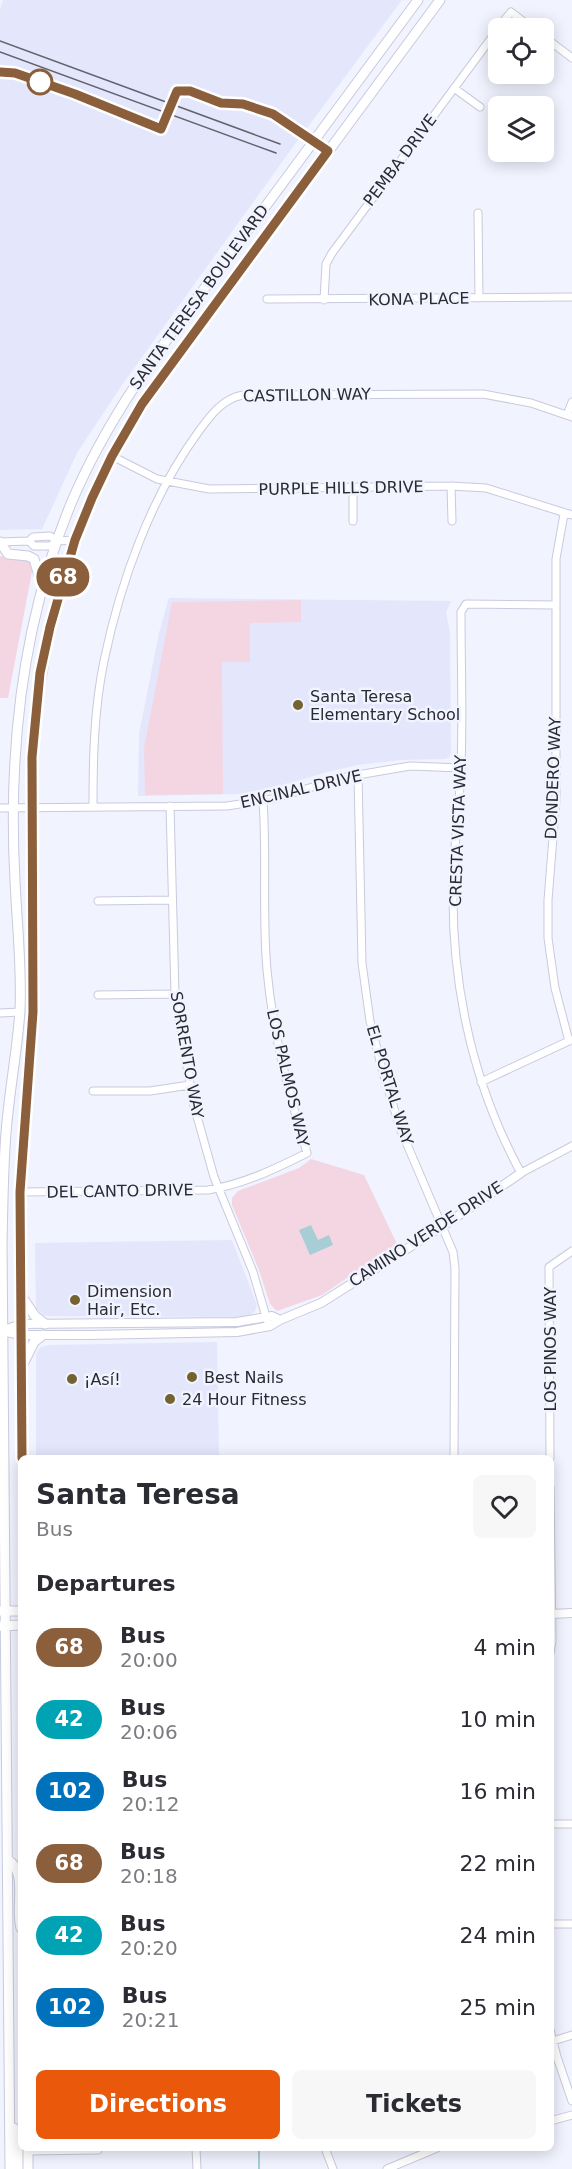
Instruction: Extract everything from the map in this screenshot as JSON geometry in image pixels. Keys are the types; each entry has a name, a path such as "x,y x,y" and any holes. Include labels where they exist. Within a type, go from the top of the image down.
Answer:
{"main road":[{"name":"SANTA TERESA BOULEVARD","path":"10,2169 5,2146 10,2102 5,2049 5,1681 2,1626 4,1557 1,1292 4,1160 20,1012 20,959 15,881 15,742 19,699 31,629 57,541 86,471 130,390 418,0"},
{"name":"SANTA TERESA BOULEVARD","path":"22,1455 20,1192 33,1012 33,741 40,673 57,597 75,540 112,456 142,404 440,0"},
{"path":"0,542 8,554 28,556 34,560 42,587"},
{"path":"20,1294 35,1316 45,1324"},
{"path":"21,1366 34,1342 43,1335"},
{"path":"0,1570 4,1557"},
{"path":"2,1611 18,1611"},
{"path":"2,1626 18,1625"},
{"path":"0,1659 5,1681"},
{"path":"4,1860 15,1863 18,1870"},
{"path":"10,2102 18,2151 18,2169"},
{"path":"28,2151 28,2169"}],"street":[{"name":"PEMBA DRIVE","path":"506,18 511,12 519,18"},
{"name":"PEMBA DRIVE","path":"324,300 326,264 332,253 488,42"},
{"path":"554,44 572,58"},
{"path":"454,88 480,107"},
{"path":"478,213 479,298"},
{"name":"KONA PLACE","path":"267,299 572,297"},
{"name":"CASTILLON WAY","path":"93,807 97,705 113,622 132,564 157,501 183,453 206,421 226,400 234,396 483,394 531,403 569,416"},
{"path":"569,416 572,402"},
{"name":"PURPLE HILLS DRIVE","path":"112,456 157,479 209,489 451,486 486,488 568,515"},
{"path":"451,486 452,520"},
{"path":"353,488 353,520"},
{"name":"DONDERO WAY","path":"568,515 556,559 556,800 548,900 548,938 555,988 571,1040"},
{"path":"0,542 29,542 34,546 50,546 57,541 75,540"},
{"name":"CRESTA VISTA WAY","path":"521,1173 496,1122 481,1082 460,994 455,935 454,863 461,768 461,612 466,604 555,605"},
{"name":"ENCINAL DRIVE","path":"0,808 227,806 263,801 358,775 410,766 461,768"},
{"name":"EL PORTAL WAY","path":"358,775 362,963 370,1021 400,1128 453,1252 455,1269 454,1455"},
{"name":"LOS PALMOS WAY","path":"219,1188 270,1172 307,1153 276,1041 270,996 266,939 263,801"},
{"name":"SORRENTO WAY","path":"170,806 175,994 193,1102 219,1188 253,1272 270,1326"},
{"path":"98,901 171,900"},
{"path":"98,995 175,994"},
{"path":"0,1013 20,1012"},
{"path":"481,1082 571,1040"},
{"path":"93,1092 150,1091 190,1084"},
{"name":"CAMINO VERDE DRIVE","path":"21,1329 43,1335 237,1332 270,1326 321,1303 443,1226 521,1173 572,1146"},
{"name":"DEL CANTO DRIVE","path":"20,1192 219,1188"},
{"name":"LOS PINOS WAY","path":"550,1455 549,1267 572,1251"},
{"name":"CAMINO VERDE DRIVE","path":"1,1331 45,1324 237,1322 272,1316 280,1320"},
{"path":"554,1614 572,1613"},
{"path":"554,1824 572,1824"},
{"path":"554,1924 572,1924"},
{"path":"554,2041 572,2035"},
{"path":"554,2044 572,2102"},
{"path":"554,2120 572,2115"},
{"path":"196,2151 197,2169"},
{"path":"326,2151 333,2169"},
{"path":"387,2169 430,2151"}],"shaded area":[{"path":"3,0 402,0 122,385 77,453 42,529 0,530 0,9"},
{"path":"0,556 34,561 8,698 0,698"},
{"name":"Santa Teresa Elementary School","path":"169,598 451,601 446,612 450,632 451,752 449,757 358,765 277,787 239,794 138,796 139,734 159,633"},
{"path":"301,600 301,622 250,623 250,662 222,662 223,794 145,795 144,748 172,602"},
{"path":"311,1159 364,1175 397,1244 322,1295 277,1311 270,1304 259,1270 232,1205 232,1198 238,1191 299,1168"},
{"path":"311,1225 318,1240 329,1235 333,1245 310,1255 299,1230"},
{"path":"232,1240 257,1305 255,1311 248,1317 48,1316 43,1315 36,1308 35,1243"},
{"path":"217,1342 219,1455 36,1455 36,1359 41,1347"}],"waterway":[{"path":"259,2151 259,2169"}],"tram line":[{"path":"0,41 280,144"},
{"path":"0,52 276,153"}],"bus line":[{"name":"68","path":"0,72 15,73 75,94 161,129 177,91 190,91 221,103 243,104 273,114 328,151 142,404 112,456 92,498 75,540 57,597 40,673 32,757 33,1012 20,1192 22,1455"}],"place":[{"name":"Santa Teresa Elementary School","path":"298,705"},
{"name":"Dimension Hair, Etc.","path":"75,1300"},
{"name":"Best Nails","path":"192,1377"},
{"name":"¡Así!","path":"72,1379"},
{"name":"24 Hour Fitness","path":"170,1399"}]}
